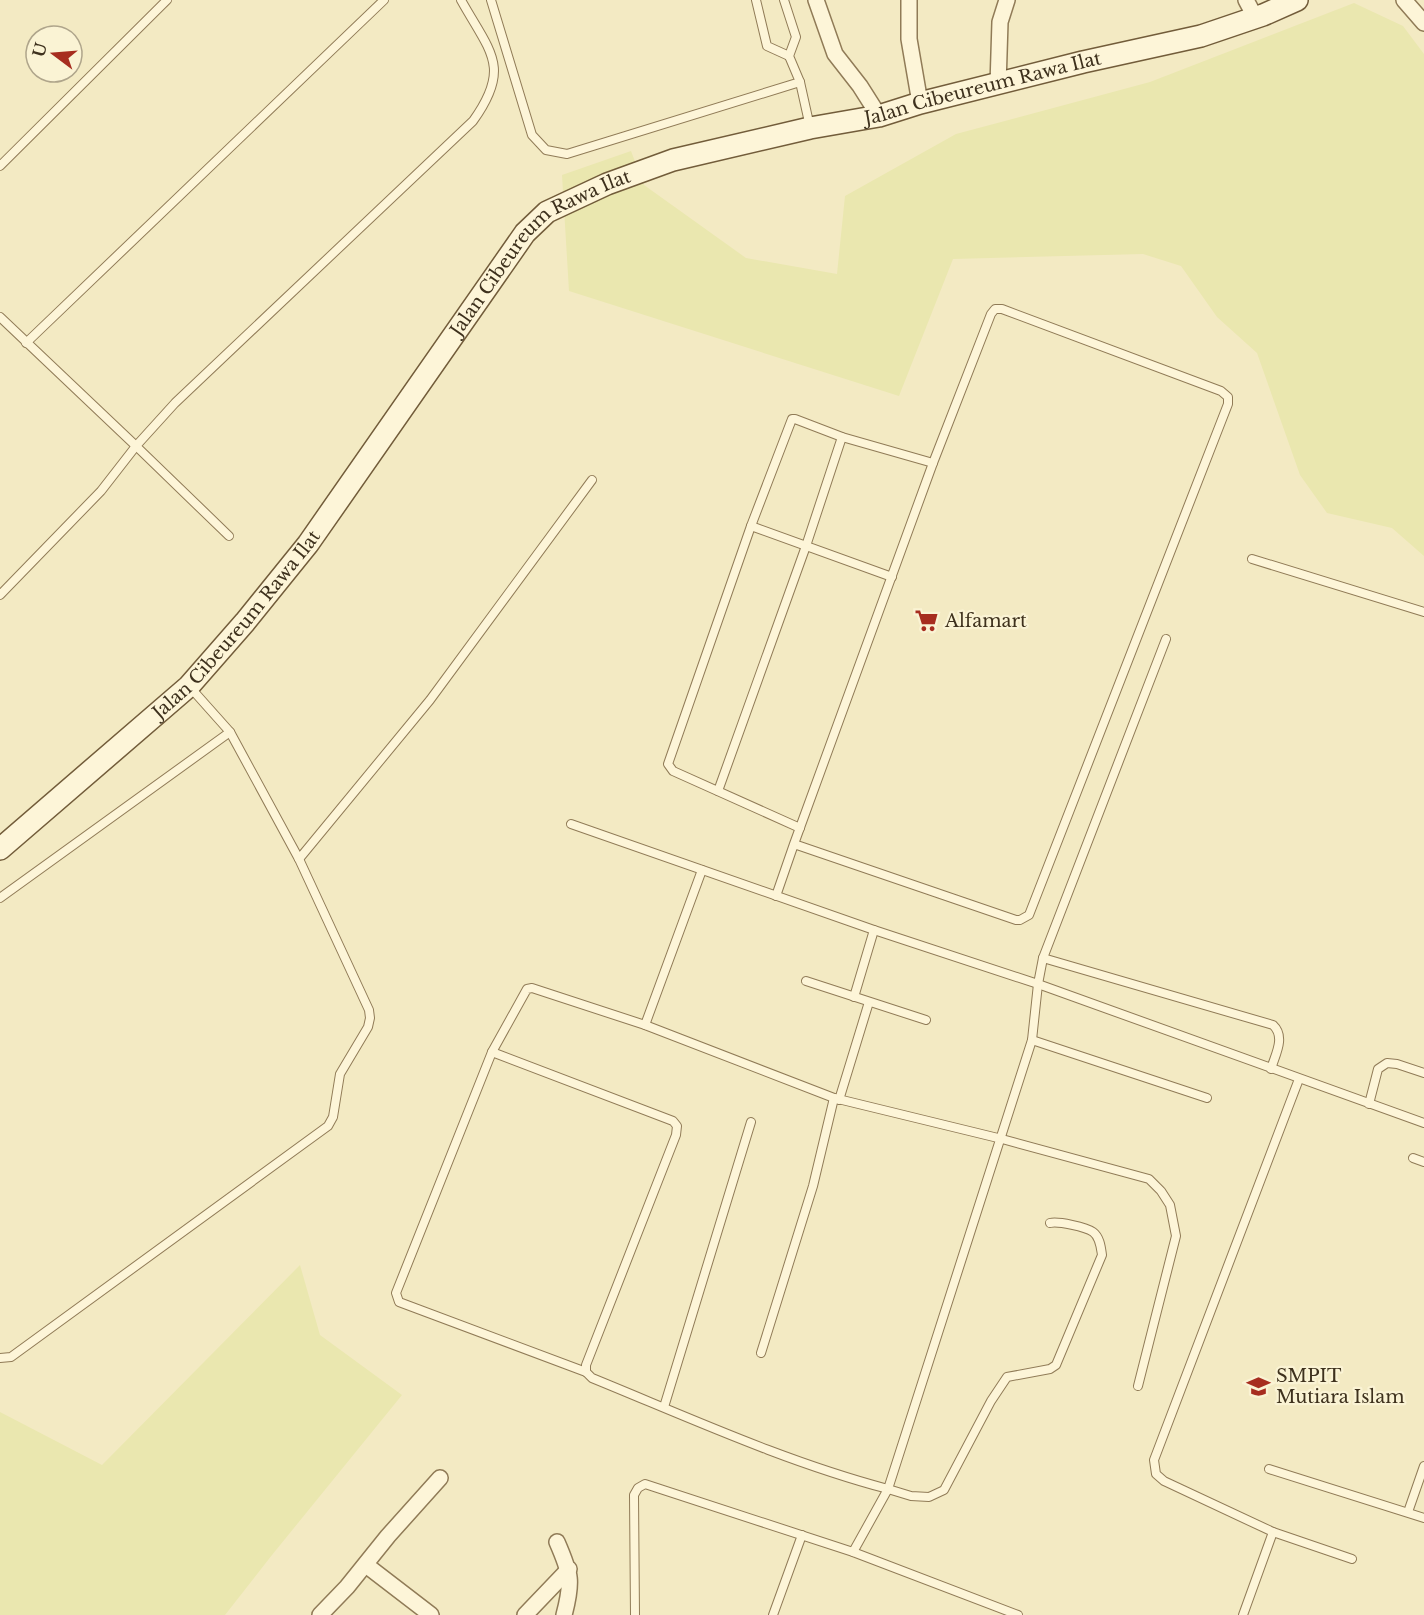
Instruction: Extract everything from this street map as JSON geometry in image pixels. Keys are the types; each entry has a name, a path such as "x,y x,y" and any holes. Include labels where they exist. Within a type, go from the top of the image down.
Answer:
{"street":[{"path":"816,0 835,54 860,86 879,116"},
{"path":"909,0 909,39 920,103"},
{"path":"998,85 1000,22 1007,0"},
{"name":"Jalan Cibeureum Rawa Ilat","path":"0,849 189,686 245,622 308,544 525,233 547,212 607,184 673,160 810,128 879,116 920,103 1083,62 1201,36 1251,9 1297,0"},
{"path":"1404,0 1424,23"},
{"path":"320,1615 440,1478"},
{"path":"557,1542 570,1569 569,1596 564,1615"},
{"path":"366,1565 431,1615"},
{"path":"525,1615 570,1569"}],"lane":[{"path":"0,166 167,0"},
{"path":"26,343 384,0"},
{"path":"0,595 100,491 135,447 183,395 473,121 487,102 495,80 494,59 461,0"},
{"path":"491,0 532,135 546,150 556,153 567,154 800,82"},
{"path":"756,0 767,46 789,57 800,82 810,128"},
{"path":"784,0 796,37 789,57"},
{"path":"776,896 794,844 933,463 991,314 995,309 1002,309 1221,391 1228,397 1228,404 1029,915 1016,920 794,844"},
{"path":"0,316 229,536"},
{"path":"800,828 673,771 668,761 751,526 792,419 842,437 933,463"},
{"path":"718,790 806,546 842,437"},
{"path":"299,859 430,700 592,480"},
{"path":"751,526 892,577"},
{"path":"1252,559 1424,612"},
{"path":"853,1552 888,1489 1002,1140 1032,1040 1043,958 1166,639"},
{"path":"0,1358 11,1357 328,1125 331,1122 340,1074 368,1026 369,1010 299,859 230,732 189,686"},
{"path":"0,898 230,732"},
{"path":"571,825 1038,984 1424,1123"},
{"path":"645,1025 702,870"},
{"path":"854,997 874,930"},
{"path":"1043,958 1273,1025 1280,1037 1271,1069"},
{"path":"806,981 926,1020"},
{"path":"1050,1223 1060,1222 1093,1233 1100,1243 1102,1255 1056,1365 1050,1370 1007,1377 999,1386 944,1490 928,1497 911,1496 796,1461 592,1378 586,1372 399,1302 396,1293 492,1052 527,988 532,988 645,1025 836,1099 1149,1179 1170,1204 1176,1236 1138,1386"},
{"path":"761,1353 813,1186 836,1099 869,1002"},
{"path":"1032,1040 1207,1098"},
{"path":"492,1052 673,1121 677,1126 676,1135 585,1365 586,1372"},
{"path":"1369,1104 1378,1069 1388,1063 1424,1072"},
{"path":"1299,1079 1154,1460 1156,1473 1164,1481 1273,1532 1352,1559"},
{"path":"664,1407 751,1122"},
{"path":"1413,1158 1424,1162"},
{"path":"1408,1512 1424,1466"},
{"path":"1269,1469 1424,1518"},
{"path":"635,1615 634,1495 638,1488 645,1484 853,1552 1018,1615"},
{"path":"1243,1615 1273,1532"},
{"path":"773,1615 802,1535"}],"shaded area":[{"path":"1354,3 1403,26 1424,54 1424,556 1392,528 1327,513 1300,475 1257,353 1217,317 1181,266 1143,254 953,259 899,396 569,291 562,175 631,151 644,185 746,258 837,274 845,196 956,134 1150,82"},
{"path":"300,1265 320,1335 402,1395 225,1615 0,1615 0,1412 102,1465"}],"place":[{"name":"Alfamart","path":"927,621"},
{"name":"SMPIT Mutiara Islam","path":"1258,1386"}]}
